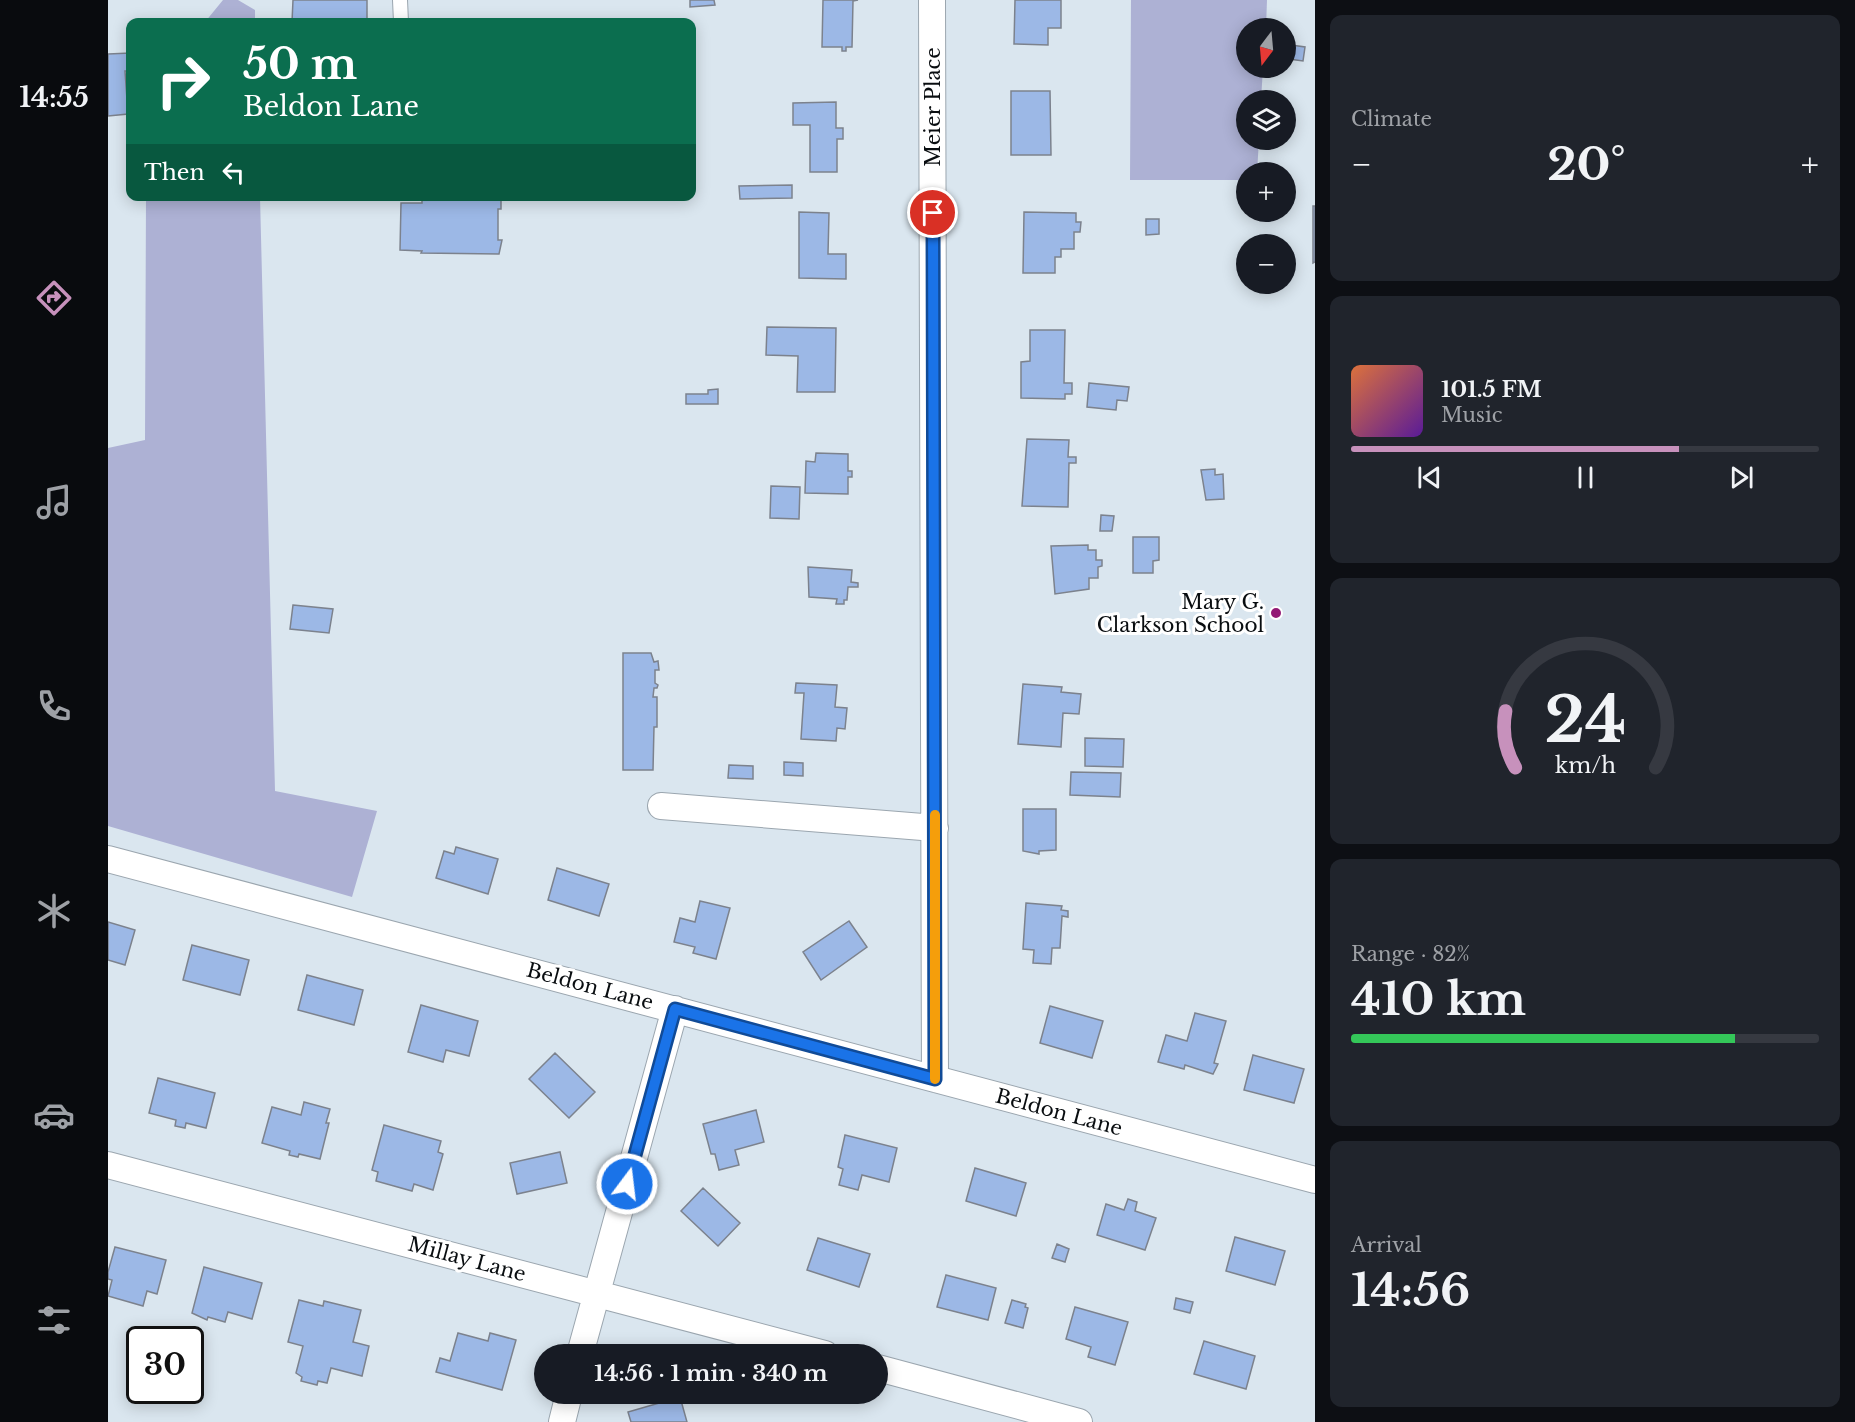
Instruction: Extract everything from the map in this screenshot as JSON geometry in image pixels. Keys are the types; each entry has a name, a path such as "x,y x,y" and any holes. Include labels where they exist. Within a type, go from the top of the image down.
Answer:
{"street":[{"name":"Meier Place","path":"932,0 935,1079"},
{"path":"661,806 935,828"},
{"name":"Beldon Lane","path":"108,859 1315,1180"},
{"path":"583,1344 675,1009"},
{"name":"Millay Lane","path":"108,1165 787,1344"},
{"path":"888,1371 1079,1422"},
{"path":"562,1422 566,1404"}],"lane":[{"path":"400,0 401,18"}],"shaded area":[{"path":"223,0 238,0 255,10 255,18 208,18"},
{"path":"1131,0 1267,0 1266,18 1236,18 1236,78 1262,78 1262,90 1236,90 1236,150 1258,150 1258,162 1236,162 1236,180 1130,180"},
{"path":"146,201 260,201 275,791 377,811 352,897 108,826 108,448 145,440"}],"building":[{"path":"293,0 367,0 367,18 292,18"},
{"path":"690,0 714,0 715,5 690,7"},
{"path":"823,0 858,0 853,1 852,47 846,47 846,51 842,51 842,47 822,47"},
{"path":"1015,0 1061,0 1061,28 1048,28 1048,45 1014,44"},
{"path":"1296,46 1305,47 1303,61 1296,60"},
{"path":"126,53 126,114 108,116 108,54"},
{"path":"1011,91 1050,91 1051,155 1011,155"},
{"path":"836,102 836,128 843,128 843,139 837,139 837,172 810,172 810,125 793,125 793,103"},
{"path":"792,185 792,198 740,199 739,186"},
{"path":"422,201 501,201 501,209 498,209 498,240 502,240 499,254 421,253 422,251 400,250 401,203 422,203"},
{"path":"1313,206 1315,206 1315,262 1313,263"},
{"path":"799,212 829,213 828,254 846,254 846,279 799,278"},
{"path":"1024,212 1076,213 1076,222 1081,222 1080,232 1074,232 1074,249 1061,249 1061,257 1055,257 1055,273 1023,273"},
{"path":"1146,219 1159,219 1159,234 1146,235"},
{"path":"767,327 836,328 835,392 797,392 798,356 766,355"},
{"path":"1030,330 1065,330 1064,383 1072,383 1072,394 1065,394 1065,399 1021,398 1021,362 1030,361"},
{"path":"1089,383 1129,387 1127,401 1117,400 1116,410 1087,407"},
{"path":"718,389 718,404 686,404 686,394 708,394 708,390"},
{"path":"1027,439 1069,440 1068,457 1076,457 1076,463 1069,463 1068,507 1022,506"},
{"path":"816,453 848,454 848,471 852,471 852,477 848,477 848,494 805,493 806,461 815,462"},
{"path":"1215,469 1215,475 1223,474 1224,499 1206,500 1201,470"},
{"path":"771,486 800,487 799,519 770,518"},
{"path":"1101,515 1114,516 1112,531 1100,531"},
{"path":"1133,537 1159,537 1159,560 1153,561 1153,573 1133,573"},
{"path":"1088,545 1088,550 1096,550 1096,560 1102,560 1102,566 1098,567 1098,578 1089,578 1089,589 1055,594 1051,546"},
{"path":"808,567 852,570 851,582 858,583 858,587 848,587 847,600 844,600 844,604 836,604 837,599 809,597"},
{"path":"293,605 333,609 329,633 290,629"},
{"path":"623,653 651,653 654,662 658,661 659,670 655,670 655,683 658,685 654,688 653,697 657,697 657,727 654,727 653,770 623,770"},
{"path":"796,683 837,685 835,707 847,708 845,729 837,728 836,741 801,739 804,693 795,693"},
{"path":"1023,684 1062,687 1061,692 1081,694 1079,714 1063,713 1061,747 1018,744"},
{"path":"1085,738 1124,739 1123,767 1085,766"},
{"path":"784,762 803,763 803,776 784,775"},
{"path":"729,765 753,766 753,779 728,778"},
{"path":"1071,772 1121,773 1120,797 1070,795"},
{"path":"1023,809 1056,809 1056,850 1039,851 1039,854 1023,851"},
{"path":"456,847 498,859 488,894 436,878 444,851 454,854"},
{"path":"557,868 609,884 599,916 548,900"},
{"path":"700,901 730,908 716,959 693,953 695,947 674,942 680,918 695,922"},
{"path":"1026,903 1062,906 1061,910 1068,911 1068,917 1062,916 1060,948 1052,948 1051,964 1033,963 1034,950 1023,949"},
{"path":"849,921 867,947 821,980 803,952"},
{"path":"108,922 135,930 125,965 108,960"},
{"path":"192,945 249,960 240,995 183,980"},
{"path":"307,975 363,990 354,1025 298,1010"},
{"path":"421,1005 478,1021 469,1056 446,1050 443,1062 408,1052"},
{"path":"1050,1006 1103,1021 1092,1058 1040,1043"},
{"path":"1195,1013 1226,1021 1214,1063 1218,1064 1213,1074 1185,1065 1184,1069 1158,1062 1166,1035 1187,1041"},
{"path":"555,1053 595,1092 569,1118 529,1079"},
{"path":"1253,1055 1304,1069 1294,1103 1244,1090"},
{"path":"158,1078 215,1093 206,1128 186,1123 185,1128 175,1126 176,1120 149,1113"},
{"path":"304,1102 330,1109 320,1159 299,1154 298,1157 289,1155 290,1151 262,1143 272,1107 301,1115"},
{"path":"756,1110 764,1142 735,1150 739,1165 719,1170 715,1154 711,1154 703,1124"},
{"path":"384,1125 441,1141 438,1152 443,1154 433,1190 414,1184 412,1191 376,1181 378,1172 372,1170"},
{"path":"845,1135 897,1148 889,1182 862,1175 858,1190 839,1185 843,1169 838,1167"},
{"path":"560,1152 567,1183 517,1194 510,1163"},
{"path":"975,1168 1026,1183 1016,1216 966,1201"},
{"path":"703,1188 740,1223 718,1246 681,1211"},
{"path":"1128,1199 1137,1202 1135,1211 1156,1218 1145,1250 1097,1235 1106,1204 1124,1210"},
{"path":"1235,1237 1285,1251 1275,1285 1226,1271"},
{"path":"818,1238 870,1254 859,1287 807,1270"},
{"path":"1057,1244 1069,1249 1065,1262 1052,1258"},
{"path":"115,1247 166,1260 157,1294 147,1291 143,1306 108,1296 112,1280 108,1279 108,1272"},
{"path":"204,1267 262,1283 252,1319 228,1312 225,1322 208,1317 207,1320 192,1313"},
{"path":"946,1275 996,1288 988,1320 937,1307"},
{"path":"1176,1298 1193,1302 1190,1313 1174,1309"},
{"path":"299,1300 323,1306 324,1301 361,1310 353,1342 369,1346 362,1376 331,1368 327,1383 318,1381 317,1385 301,1381 302,1377 296,1373 303,1346 288,1342"},
{"path":"1012,1300 1026,1304 1025,1307 1028,1308 1023,1328 1005,1323"},
{"path":"1075,1307 1128,1322 1115,1365 1088,1357 1091,1347 1066,1339"},
{"path":"458,1333 488,1341 490,1333 516,1340 502,1390 436,1372 440,1358 450,1361"},
{"path":"1204,1341 1255,1356 1246,1389 1194,1374"},
{"path":"656,1404 682,1404 687,1422 631,1422 628,1412"}],"slow traffic":[{"path":"935,815 935,1079"}],"place":[{"name":"Mary G. Clarkson School","path":"1276,613"}],"route":[{"path":"627,1184 675,1009 935,1079 933,213"}]}
